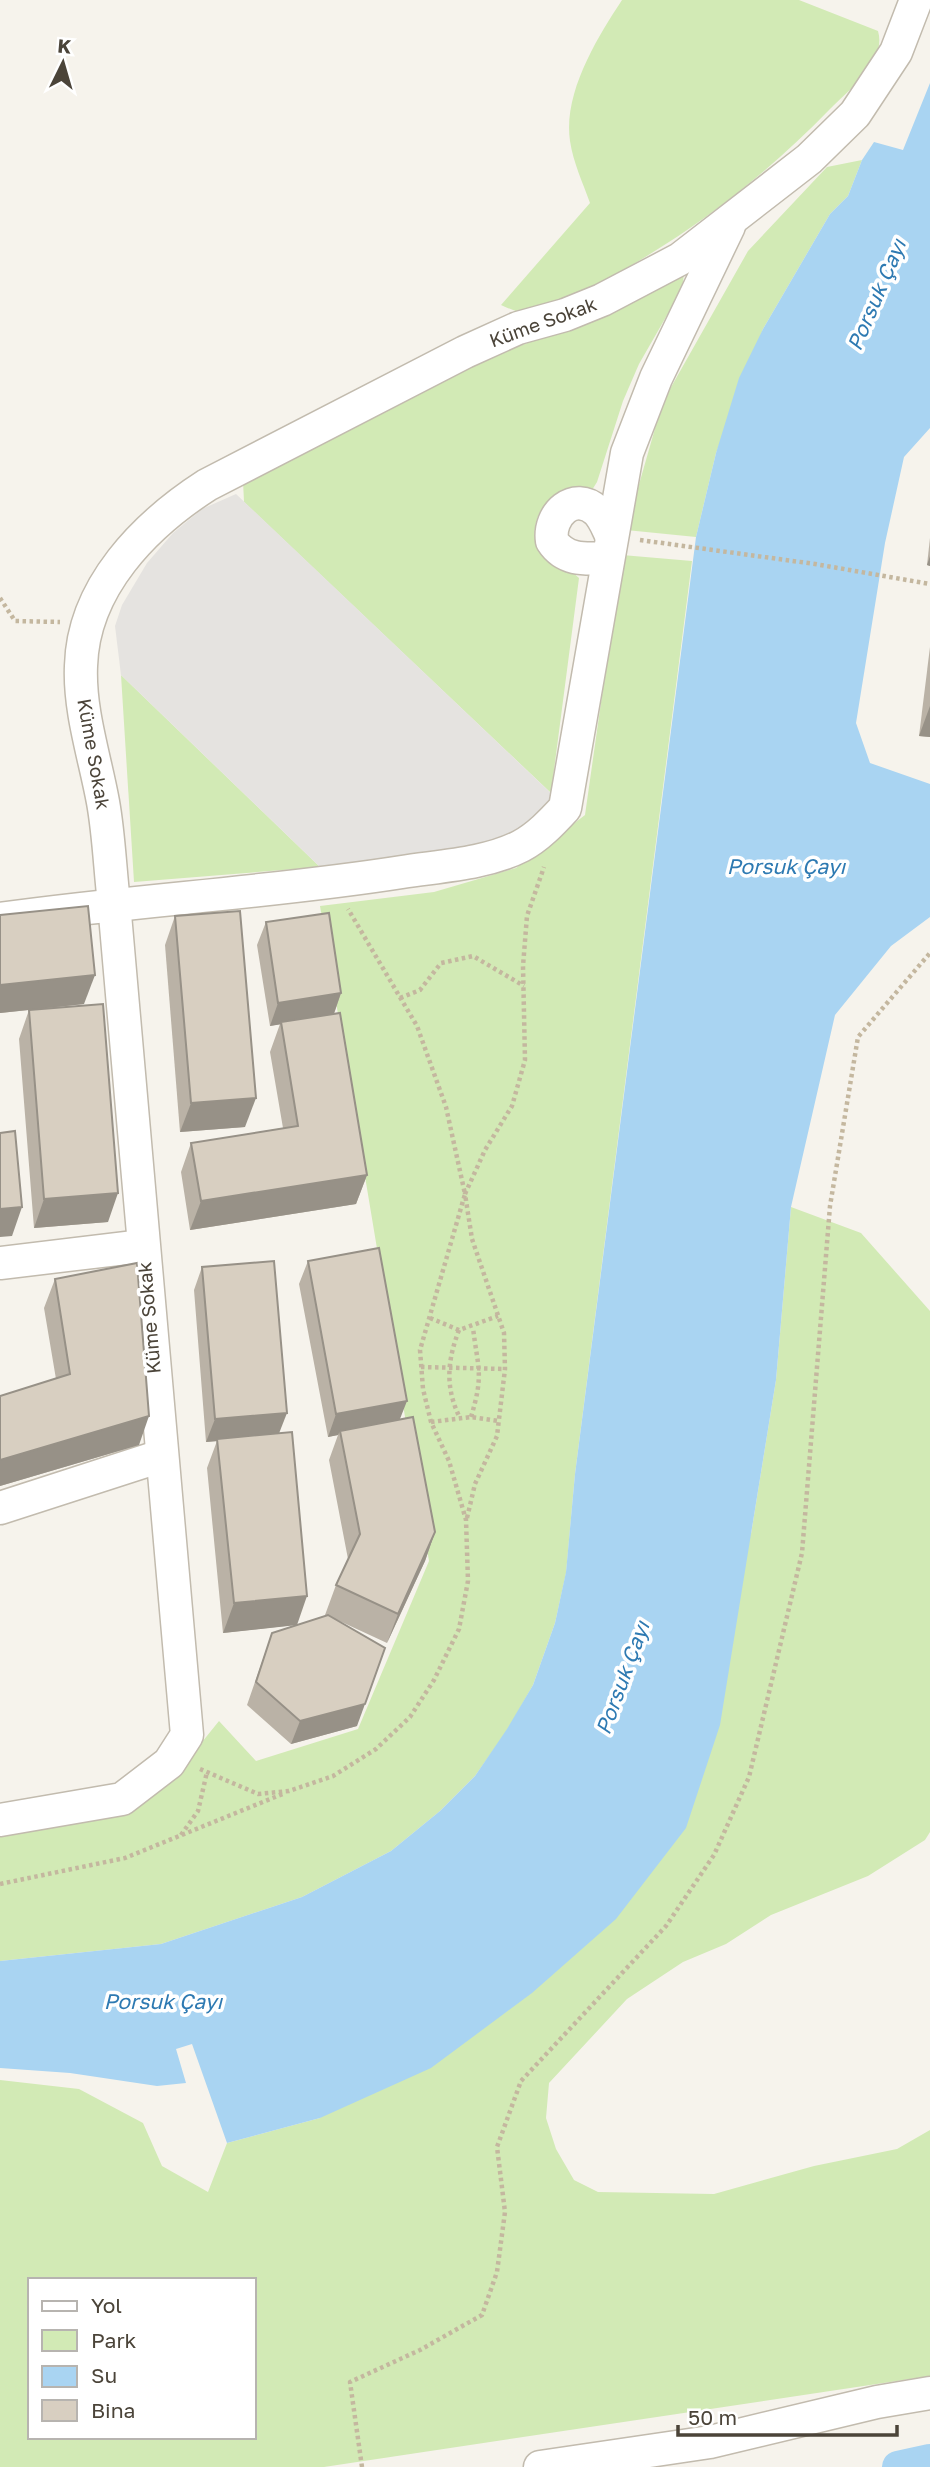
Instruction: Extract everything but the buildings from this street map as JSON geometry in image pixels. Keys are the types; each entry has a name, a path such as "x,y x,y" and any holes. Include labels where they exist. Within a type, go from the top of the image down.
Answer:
{"street":[{"name":"Küme Sokak","path":"187,1735 114,903 104,806 85,708 80,666 85,630 100,596 123,556 162,517 198,491 464,352 518,328 565,315 602,300 680,259 730,222 809,159 855,114 896,52 916,0"},
{"path":"0,919 114,903 334,883 486,858 521,846 548,827 565,808 627,453 656,378 730,222"},
{"path":"0,1264 143,1246"},
{"path":"0,1508 161,1456"},
{"path":"0,1820 122,1799 169,1763 187,1735"},
{"path":"540,2467 710,2442 877,2402 930,2393"}],"path":[{"path":"677,544 930,584"},
{"path":"0,598 15,621 72,622 85,630"},
{"path":"0,1884 125,1858 289,1791 333,1776 376,1749 410,1717 434,1680 458,1629 468,1581 466,1520 449,1461 430,1422 420,1350 465,1194 485,1150 512,1106 525,1060 527,916 544,870 548,827"},
{"path":"334,883 417,1026 446,1107 472,1238 504,1333 505,1368 497,1436 475,1484 466,1520"},
{"path":"362,2467 350,2382 420,2350 482,2315 497,2272 505,2212 497,2147 521,2081 666,1926 714,1854 749,1777 802,1553 831,1206 858,1037 930,953"},
{"path":"400,998 420,990 441,963 473,956 524,986"},
{"path":"430,1318 459,1330 473,1328 498,1316"},
{"path":"471,1417 480,1385 481,1369 473,1328"},
{"path":"459,1330 448,1356 448,1370 454,1405 460,1418"},
{"path":"421,1367 448,1370 505,1368"},
{"path":"430,1422 471,1417 499,1421"},
{"path":"187,1735 193,1765 258,1794 289,1791"},
{"path":"180,1836 198,1811 207,1772"}],"green space":[{"path":"622,0 799,0 878,31 877,53 856,84 804,135 722,205 693,226 632,265 555,306 526,313 513,310 501,305 590,203 571,149 569,123 577,85 584,67 602,31"},
{"path":"862,160 848,196 830,214 763,329 716,453 696,537 626,530 656,425 670,389 748,251 827,167"},
{"path":"684,274 682,289 639,364 623,401 597,482 592,490 573,491 555,498 547,503 537,518 535,536 539,549 579,578 551,793 244,502 243,481 298,456 460,369 605,313"},
{"path":"622,555 692,561 575,1474 566,1573 555,1623 533,1685 508,1729 475,1776 440,1811 391,1851 302,1897 161,1944 0,1961 0,1833 130,1811 169,1783 219,1721 256,1761 358,1729 429,1561 320,906 434,892 516,868 585,815"},
{"path":"121,675 320,867 134,882"},
{"path":"791,1207 861,1233 930,1311 930,1832 925,1840 868,1876 771,1915 726,1944 683,1962 627,1999 549,2083 546,2118 556,2149 574,2180 598,2192 714,2194 814,2166 897,2149 930,2130 930,2376 324,2467 0,2467 0,2080 79,2089 143,2123 162,2166 208,2192 227,2143 320,2118 751,1534 776,1380"}],"shaded area":[{"path":"236,494 555,797 545,819 474,850 320,867 121,675 115,626 122,605 147,563 173,533 202,509"}],"water":[{"name":"Porsuk Çayı","path":"930,83 930,428 904,457 885,543 856,723 870,763 930,784 930,917 891,946 835,1015 791,1207 776,1380 720,1725 686,1828 616,1919 532,1993 431,2068 320,2118 227,2143 192,2044 176,2049 186,2083 157,2086 70,2073 0,2068 0,1961 161,1944 302,1897 391,1851 440,1811 475,1776 533,1685 555,1623 566,1572 575,1474 696,537 716,453 739,378 763,329 830,214 848,196 862,160 874,142 903,150"}],"waterway":[{"path":"898,2467 930,2460"}]}
